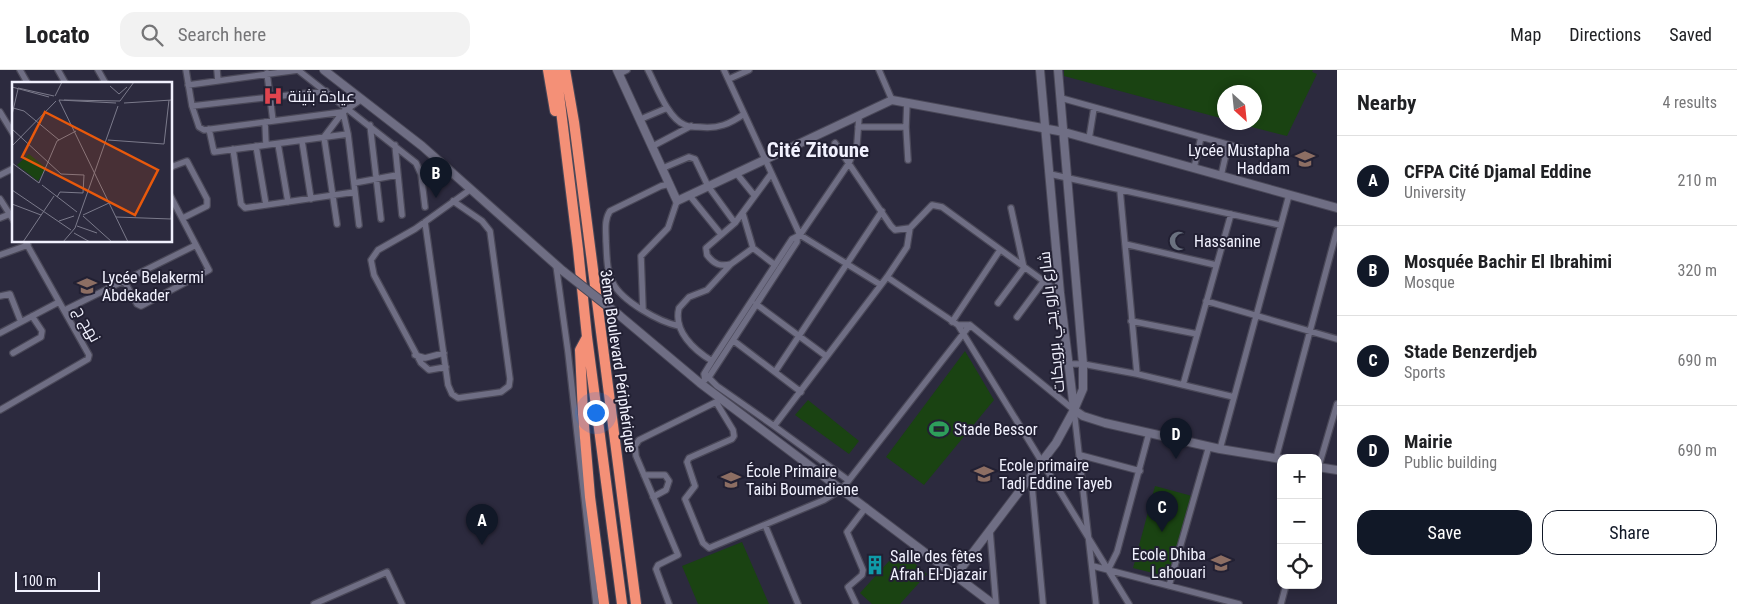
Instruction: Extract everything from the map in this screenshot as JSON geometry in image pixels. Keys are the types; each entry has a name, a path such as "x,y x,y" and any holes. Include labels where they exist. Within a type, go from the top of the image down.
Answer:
{"highway":[{"name":"3ème Boulevard Périphérique","path":"548,70 561,142 569,166"},
{"name":"3ème Boulevard Périphérique","path":"556,70 569,166 586,337 622,604"},
{"name":"3ème Boulevard Périphérique","path":"565,70 574,122 636,604"},
{"name":"3ème Boulevard Périphérique","path":"572,70 574,122"},
{"path":"586,337 580,350 583,414 590,497 604,604"}],"main road":[{"path":"324,70 422,146 563,271 704,379 719,401 842,489 995,604"},
{"name":"شارع بارو يحي برويكات","path":"1040,70 1060,293 1074,410"},
{"name":"شارع بارو يحي برويكات","path":"1058,70 1083,364 1083,388 1074,410"},
{"path":"618,72 677,201 892,100 1064,132 1337,208"},
{"path":"956,575 1042,463 1074,410 1083,416 1105,423 1220,449 1277,458"},
{"path":"1322,468 1337,470"}],"street":[{"path":"20,70 27,82"},
{"path":"58,70 65,82"},
{"path":"98,70 105,82"},
{"path":"186,70 192,106 199,127 209,129 345,110"},
{"path":"217,70 218,81"},
{"path":"188,85 298,70 326,91 345,110 370,124 419,167 425,207"},
{"path":"618,72 627,70"},
{"path":"648,70 667,108 683,125 709,128 727,125 744,114"},
{"path":"724,70 798,237 846,263 881,285"},
{"path":"729,79 749,70"},
{"path":"879,70 892,100"},
{"path":"267,73 273,121"},
{"path":"192,106 326,91"},
{"path":"1061,98 1259,153"},
{"path":"337,224 324,137 345,110 362,99"},
{"path":"907,102 908,160"},
{"path":"641,120 667,108"},
{"path":"1089,139 1094,108"},
{"path":"345,110 359,225"},
{"path":"0,112 12,132"},
{"path":"704,379 712,361 755,303 849,163 857,144 859,117"},
{"path":"265,122 266,144"},
{"path":"370,124 380,219"},
{"path":"653,146 691,126"},
{"path":"858,127 903,127"},
{"path":"209,129 214,151 348,134"},
{"path":"1194,168 1201,137"},
{"path":"302,141 311,199"},
{"path":"835,143 895,230 910,228"},
{"path":"278,144 288,202"},
{"path":"394,145 402,215"},
{"path":"1221,176 1228,145"},
{"path":"256,146 266,205"},
{"path":"234,149 242,205 245,208 355,192"},
{"path":"663,168 692,157 708,186 735,223"},
{"path":"172,167 187,161 207,199 207,206 182,218"},
{"path":"0,175 12,169"},
{"path":"737,174 754,195"},
{"path":"730,264 722,266 716,264 705,251 720,234 735,223 743,214 754,195 770,174"},
{"path":"1050,174 1280,225"},
{"path":"354,183 397,175"},
{"path":"670,184 661,186 610,211 607,215 607,260 611,278 618,290 657,320 679,326"},
{"path":"446,367 429,370 416,355 374,275 371,260 378,250 425,222 471,189"},
{"path":"1120,190 1137,374"},
{"path":"1220,449 1289,194"},
{"path":"690,196 720,234"},
{"path":"0,199 12,218"},
{"path":"124,281 137,304 143,305 209,270 172,199"},
{"path":"425,222 448,385 452,394 458,398 501,392 509,386 509,370 490,231 482,221 453,201"},
{"path":"643,310 641,256 668,228 677,201"},
{"path":"774,426 887,277 907,247 910,228 928,208 937,204 1060,293"},
{"path":"998,303 1024,268 1011,208"},
{"path":"775,372 882,211"},
{"path":"0,218 10,214"},
{"path":"743,214 753,248 775,266"},
{"path":"1183,385 1231,214"},
{"path":"1279,454 1309,331 1337,230"},
{"path":"704,379 734,341 775,266 792,239 798,237"},
{"path":"0,255 27,243"},
{"name":"نهج ج","path":"0,410 88,359 89,355 86,346 59,302 27,243"},
{"path":"1125,244 1216,265"},
{"path":"65,310 196,246"},
{"path":"712,361 695,350 679,326 677,315 686,300 707,290 730,264 753,248"},
{"path":"955,323 1000,250"},
{"path":"556,265 596,604"},
{"path":"887,277 955,323 1129,604"},
{"path":"1017,317 1043,282"},
{"path":"0,296 8,293 12,296 21,322"},
{"path":"1206,301 1337,339"},
{"path":"0,333 59,302"},
{"path":"755,303 826,356"},
{"path":"13,353 41,337 42,331 32,316"},
{"path":"1131,321 1198,334"},
{"path":"955,323 970,325 1074,410 1096,604"},
{"path":"669,604 656,569 658,565 678,555 636,456 635,446 639,440 719,401 734,430 734,436 732,439 690,458 687,462 695,486 685,496 686,502 703,543 709,548 824,500 842,489 970,325"},
{"path":"734,341 801,392"},
{"path":"416,355 425,358 444,353"},
{"path":"1068,364 1083,364 1137,374 1234,397"},
{"path":"704,379 717,386 848,480"},
{"path":"1322,455 1337,404"},
{"path":"1108,570 1117,552 1149,433"},
{"path":"1169,586 1209,446"},
{"path":"1080,455 1140,471"},
{"path":"644,475 661,473 665,475 669,482 666,490 653,496"},
{"path":"1032,475 1043,604"},
{"path":"856,604 848,587 862,575 863,570 847,532 866,507"},
{"path":"766,525 798,604"},
{"path":"990,531 995,604"},
{"path":"1093,566 1239,604"},
{"path":"314,604 387,572 402,604"},
{"path":"1281,604 1285,589"}],"green space":[{"path":"1064,70 1313,70 1312,72 1317,74 1287,136 1262,130 1262,85 1217,85 1217,117 1064,76"},
{"name":"Stade Bessor","path":"965,351 994,400 924,485 886,457"},
{"path":"808,400 859,441 849,454 795,415"},
{"path":"1155,486 1192,496 1169,577 1133,568"},
{"path":"742,542 769,604 698,604 682,566"},
{"path":"899,550 927,574 900,604 872,604 860,593"}],"place":[{"name":"عيادة بثينة","path":"273,96"},
{"name":"Lycée Mustapha Haddam","path":"1305,159"},
{"name":"Mosquée Bachir El Ibrahimi","path":"436,198"},
{"name":"Hassanine","path":"1179,241"},
{"name":"Lycée Belakermi Abdekader","path":"87,286"},
{"name":"Stade Bessor","path":"939,429"},
{"name":"Mairie","path":"1176,459"},
{"name":"Ecole primaire Tadj Eddine Tayeb","path":"984,474"},
{"name":"École Primaire Taibi Boumediene","path":"731,480"},
{"name":"Stade Benzerdjeb","path":"1162,532"},
{"name":"CFPA Cité Djamal Eddine","path":"482,545"},
{"name":"Ecole Dhiba Lahouari","path":"1221,563"},
{"name":"Salle des fêtes Afrah El-Djazair","path":"875,565"}],"district":[{"name":"Cité Zitoune","path":"818,150"}]}
